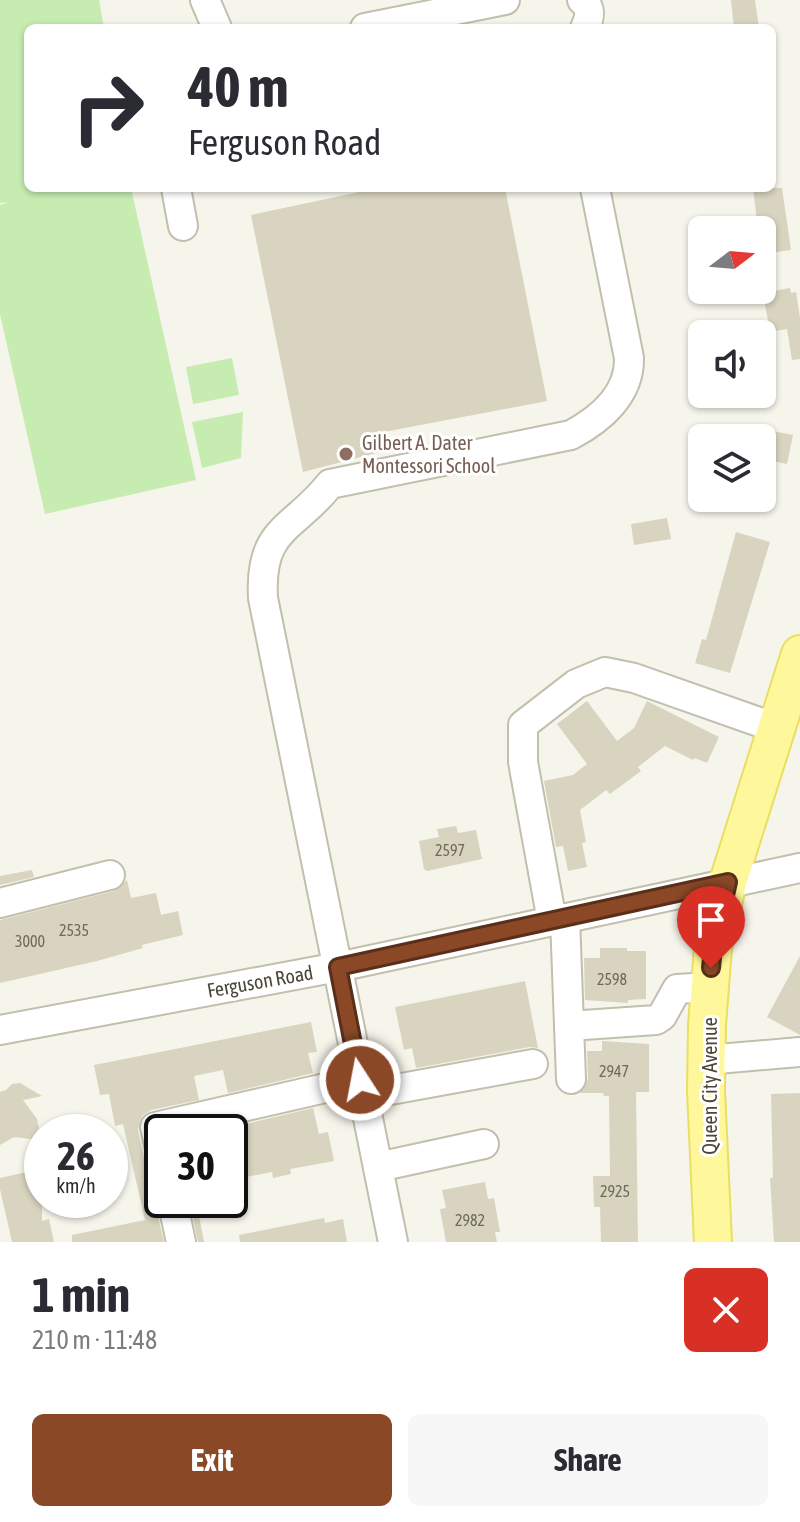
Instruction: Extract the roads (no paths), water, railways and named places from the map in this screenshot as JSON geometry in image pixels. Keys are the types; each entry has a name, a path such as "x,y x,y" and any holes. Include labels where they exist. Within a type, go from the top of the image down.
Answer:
{"main road":[{"name":"Queen City Avenue","path":"713,1242 706,1060 713,948 728,882 800,654"}],"street":[{"path":"205,0 215,24"},
{"path":"385,24 505,0"},
{"path":"582,0 587,4 590,17 587,24"},
{"path":"177,192 183,226"},
{"path":"393,1242 263,598 265,557 284,526 317,501 330,484 571,435 590,425 606,411 629,374 629,358 596,192"},
{"path":"571,1079 559,920 523,762 523,725 576,684 605,672 634,678 776,728"},
{"name":"Ferguson Road","path":"0,1030 338,967 800,868"},
{"path":"0,903 110,875"},
{"path":"569,1026 656,1020 662,1016 677,989 710,987"},
{"path":"706,1060 800,1052"},
{"path":"224,1114 362,1088 533,1064"},
{"path":"378,1167 484,1144"},
{"path":"176,1218 181,1242"}],"place":[{"name":"Gilbert A. Dater Montessori School","path":"346,454"}]}
